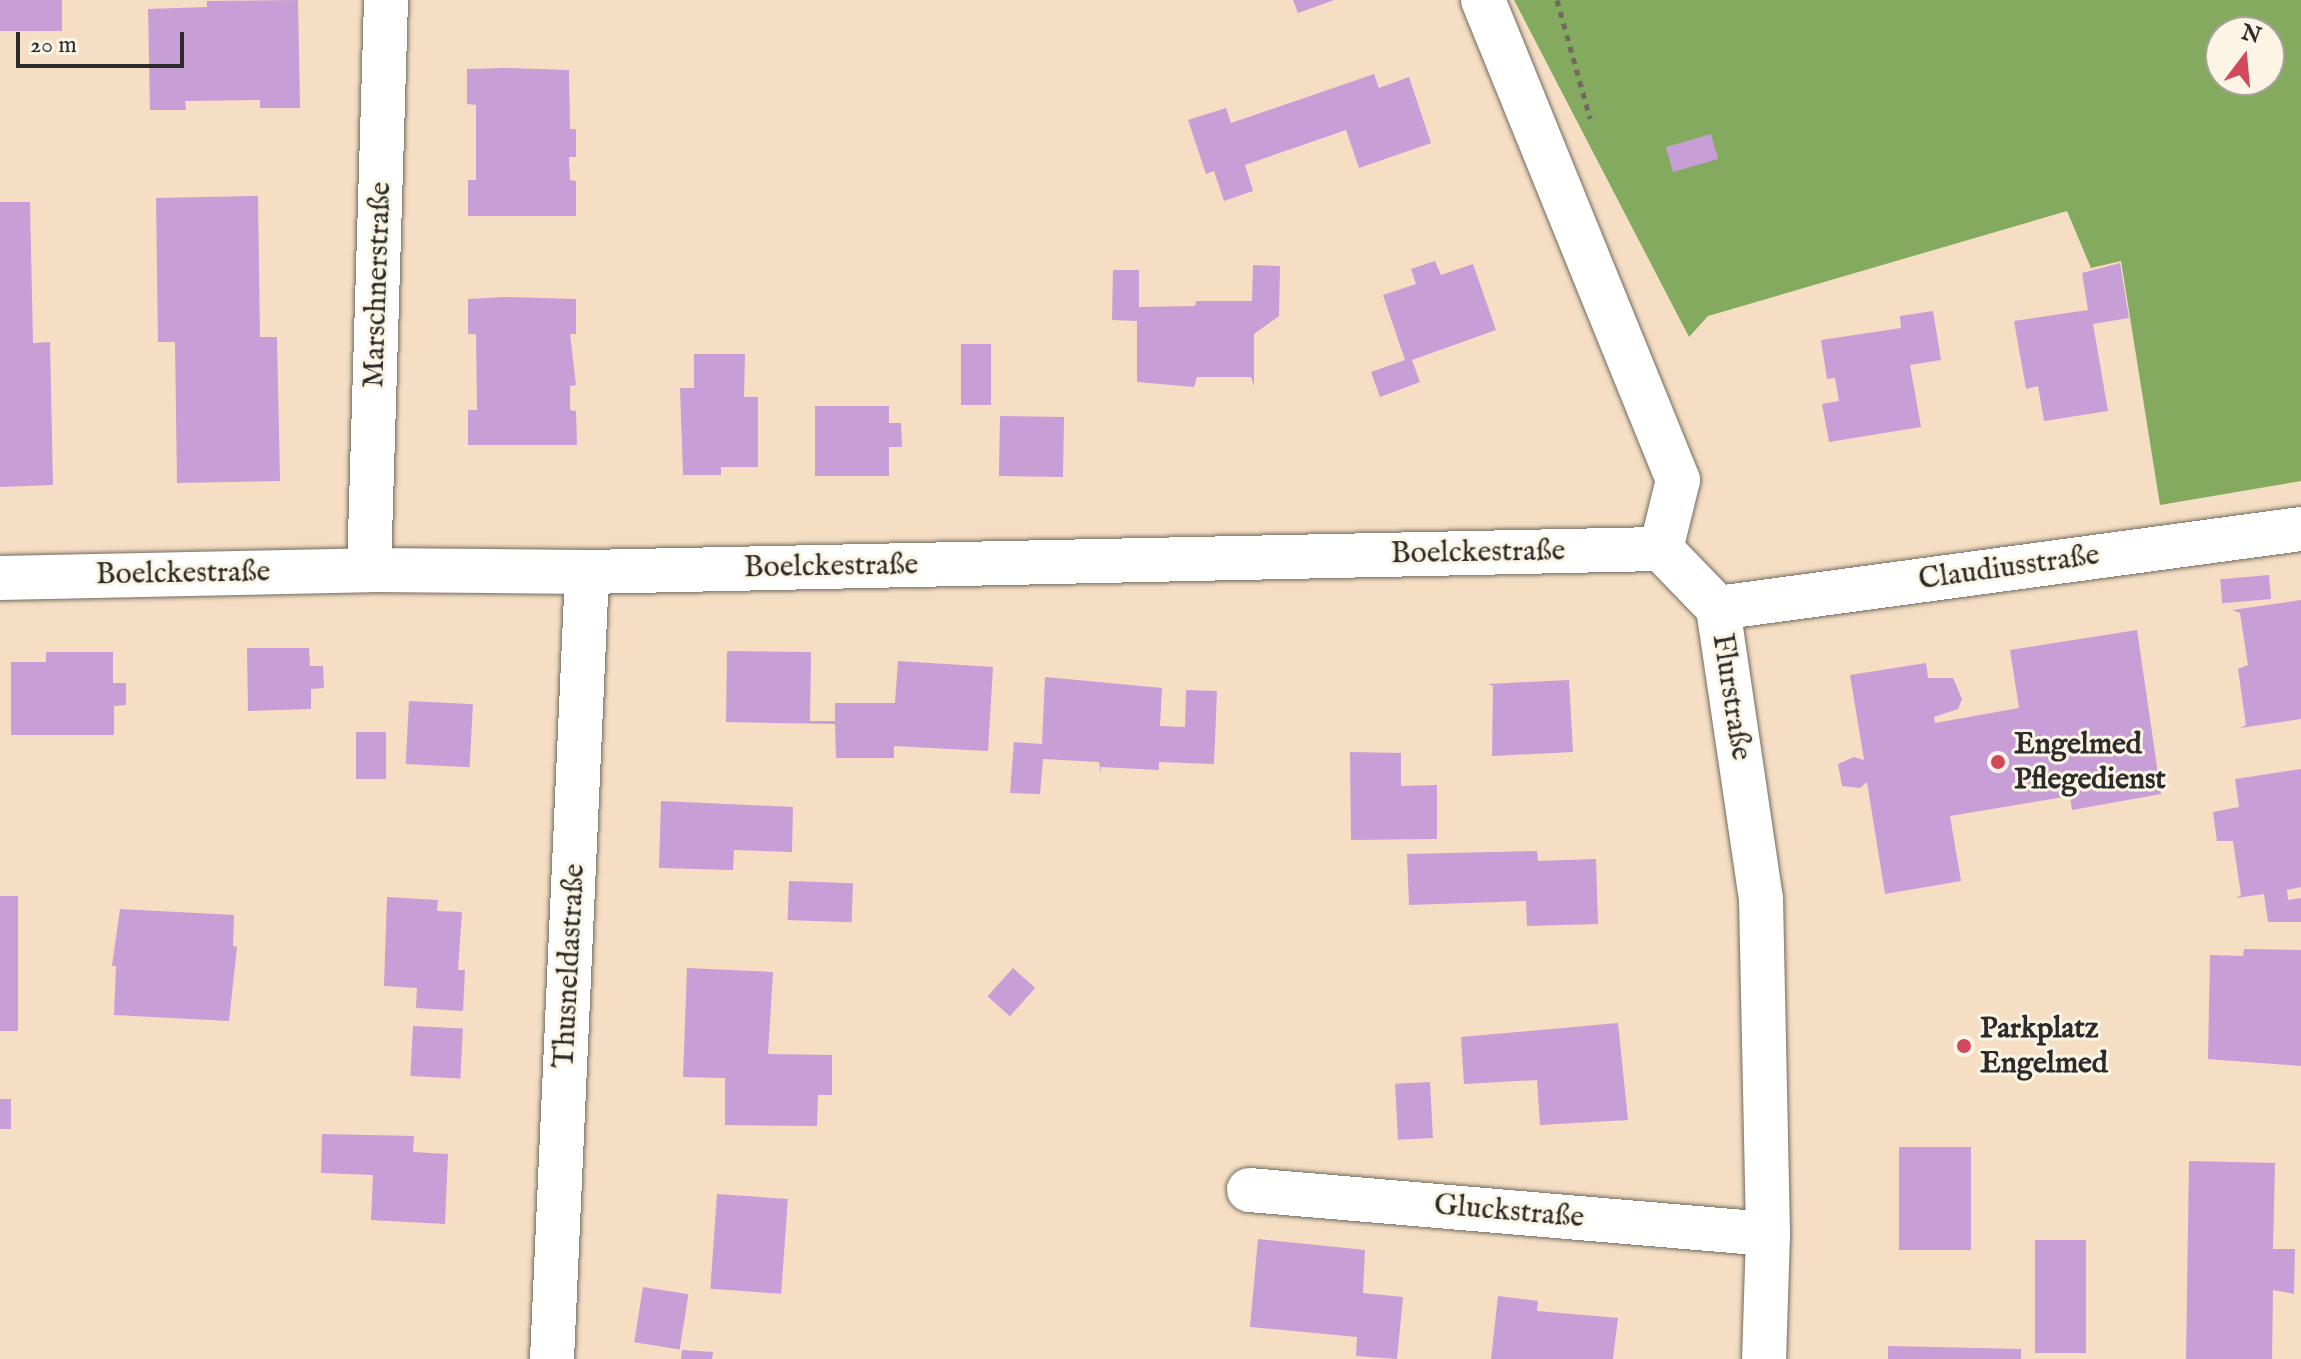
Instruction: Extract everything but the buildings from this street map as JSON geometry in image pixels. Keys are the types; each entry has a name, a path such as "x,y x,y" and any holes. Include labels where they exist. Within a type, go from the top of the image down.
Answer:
{"street":[{"name":"Marschnerstraße","path":"369,570 386,0"},
{"path":"1483,0 1678,480 1661,549"},
{"name":"Claudiusstraße","path":"1718,608 2301,529"},
{"name":"Boelckestraße","path":"0,578 369,570 587,572 1661,549"},
{"name":"Flurstraße","path":"1661,549 1718,608 1761,898 1768,1234 1764,1359"},
{"name":"Thusneldastraße","path":"552,1359 587,572"},
{"name":"Gluckstraße","path":"1249,1190 1768,1234"}],"green space":[{"path":"1514,0 2301,0 2301,481 2160,505 2121,261 2091,268 2067,211 1708,316 1689,337"}],"place":[{"name":"Engelmed Pflegedienst","path":"1998,762"},
{"name":"Parkplatz Engelmed","path":"1964,1046"}]}
